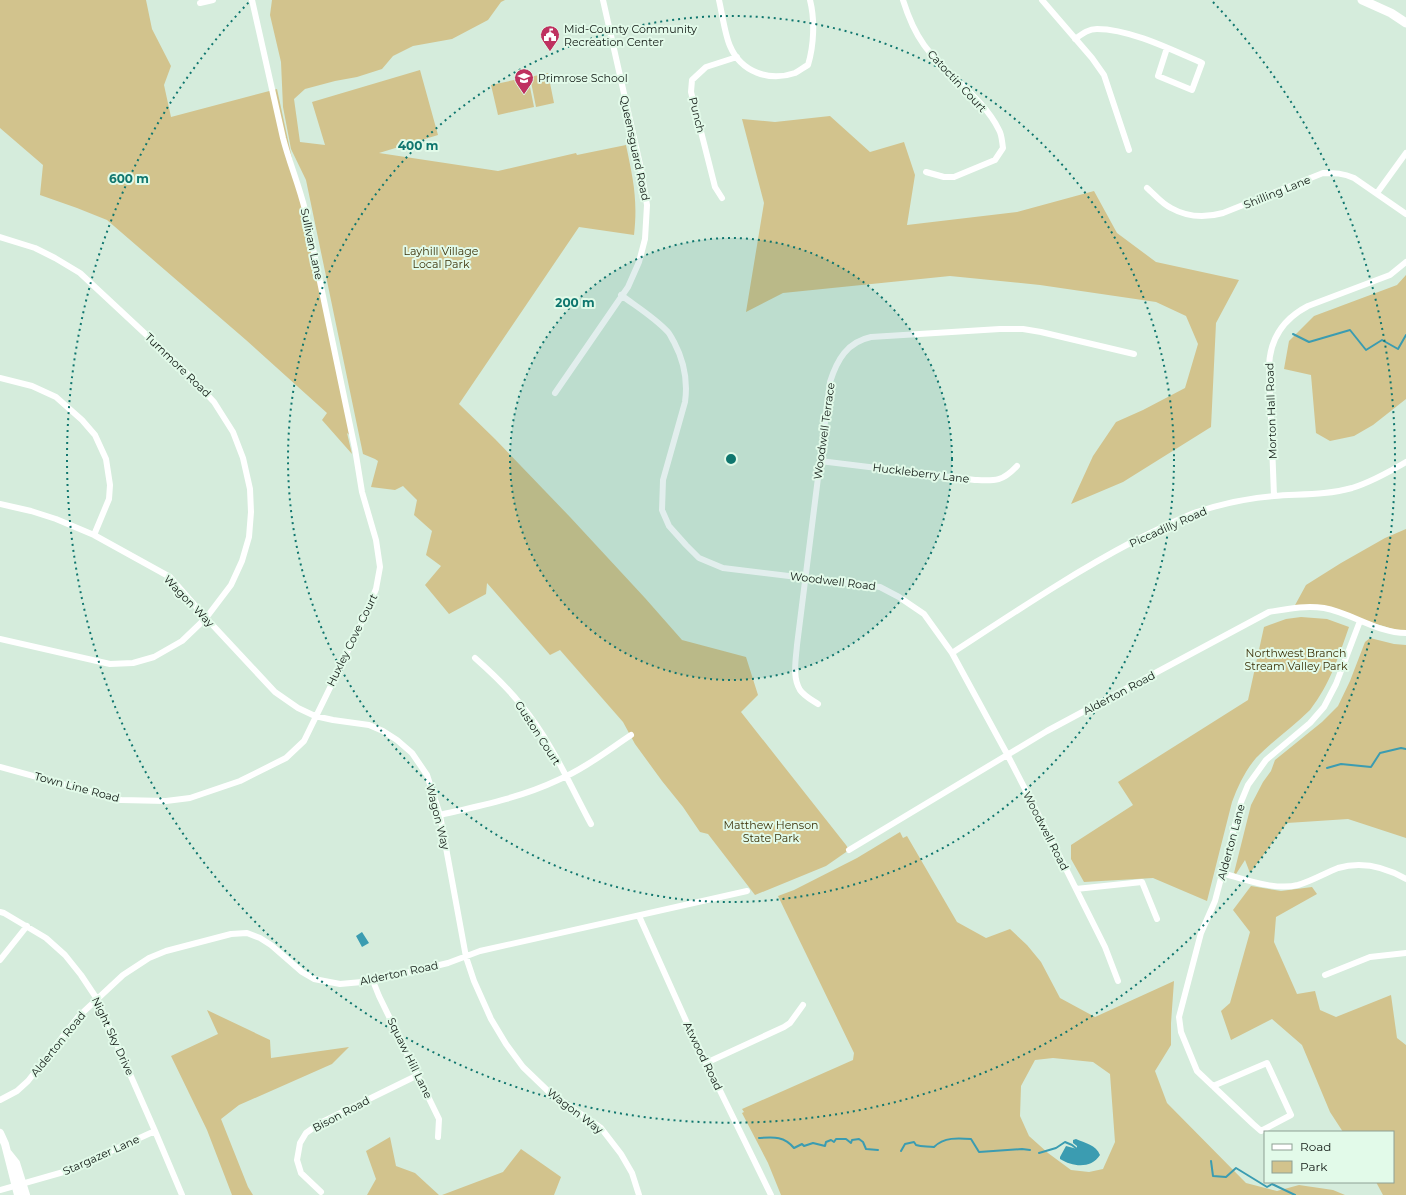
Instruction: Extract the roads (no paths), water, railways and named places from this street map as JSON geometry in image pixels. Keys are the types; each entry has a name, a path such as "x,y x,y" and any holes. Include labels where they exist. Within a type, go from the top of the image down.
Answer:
{"main road":[{"path":"1362,0 1376,3 1406,23"}],"street":[{"path":"200,3 213,0"},
{"name":"Sullivan Lane","path":"252,0 283,138 299,186 305,210 355,449 362,492"},
{"name":"Queensguard Road","path":"555,393 628,287 639,262 645,239 647,205 641,169 603,0"},
{"path":"719,0 730,46 740,62 755,73 773,77 795,73 808,65 812,52 813,10 810,0"},
{"name":"Catoctin Court","path":"904,0 910,21 923,44 984,108 1000,130 1004,148 995,160 954,177 926,172"},
{"path":"1042,0 1092,58 1104,75 1129,150"},
{"path":"1075,39 1084,32 1096,29 1128,34 1167,48 1202,63 1192,90 1158,76 1167,48"},
{"name":"Punch","path":"722,198 715,187 713,180 691,92 692,80 706,66 737,57"},
{"path":"1377,193 1406,153"},
{"name":"Shilling Lane","path":"1147,188 1170,208 1194,216 1209,217 1323,173 1337,172 1354,178 1406,214"},
{"name":"Turnmore Road","path":"0,237 35,248 80,273 183,368 214,402 233,432 243,458 250,489 251,512 249,537 242,561 231,585 206,618 182,641 154,657 133,663 110,664 0,639"},
{"name":"Morton Hall Road","path":"1274,496 1269,366 1270,352 1273,343 1282,328 1296,313 1308,306 1390,275 1406,262"},
{"name":"Woodwell Road","path":"621,296 648,314 669,333 679,353 685,376 687,390 685,402 663,480 662,510 669,526 699,558 723,568 880,587 924,614 952,653 1007,754 1105,947 1118,981"},
{"name":"Woodwell Terrace","path":"818,704 800,690 795,674 797,645 830,382 835,365 852,345 864,338 871,337 1000,329 1023,329 1134,354"},
{"path":"0,378 32,386 56,397 82,420 95,435 106,459 110,485 109,499 94,536"},
{"name":"Huckleberry Lane","path":"820,461 994,481 1008,475 1017,466"},
{"name":"Piccadilly Road","path":"952,653 1061,582 1109,554 1157,530 1194,514 1220,505 1246,499 1325,493 1352,488 1383,475 1406,462"},
{"name":"Huxley Cove Court","path":"316,716 363,620 376,589 380,567 376,540 362,492"},
{"name":"Wagon Way","path":"0,504 31,511 56,519 94,536 170,577 275,692 298,708 316,716 370,725 397,740 412,753 427,775 440,815 466,956 474,981 491,1019 506,1044 523,1067 549,1092 601,1128 621,1154 632,1173 639,1195"},
{"name":"Alderton Road","path":"849,850 1054,727 1269,612 1294,607 1324,608 1386,630 1406,633"},
{"name":"Alderton Lane","path":"1213,1086 1267,1063 1291,1115 1261,1131 1213,1086 1197,1071 1181,1032 1179,1017 1200,933 1215,901 1241,802 1248,785 1266,760 1310,723 1324,707 1336,684 1360,621"},
{"name":"Guston Court","path":"475,658 500,681 523,706 545,739 591,824"},
{"name":"Town Line Road","path":"0,767 121,800 166,801 190,798 240,781 286,758 304,741 316,716"},
{"path":"440,815 513,797 557,781 601,756 631,735"},
{"path":"1222,873 1236,878 1276,886 1298,885 1339,868 1356,865 1370,865 1389,870 1406,879"},
{"path":"1076,889 1142,882 1157,919"},
{"name":"Alderton Road","path":"0,1100 17,1091 28,1081 78,1017 123,975 149,958 166,951 231,934 247,933 260,938 271,945 302,972 314,978 340,984 374,981 448,963 480,951 747,891"},
{"name":"Night Sky Drive","path":"0,912 46,938 65,955 97,999 182,1195"},
{"name":"Atwood Road","path":"639,916 687,1023 771,1195"},
{"path":"0,960 27,926"},
{"path":"1326,976 1370,957 1406,952"},
{"name":"Squaw Hill Lane","path":"374,981 379,996 439,1119 438,1137"},
{"path":"706,1063 784,1027 790,1023 803,1005"},
{"name":"Bison Road","path":"321,1192 301,1173 296,1160 300,1143 306,1133 320,1123 418,1075"},
{"name":"Stargazer Lane","path":"0,1190 67,1171 155,1131"},
{"path":"0,1133 7,1152 16,1163 19,1184 18,1195"},
{"path":"19,1184 26,1195"}],"water":[{"path":"362,932 369,943 362,947 356,936"},
{"path":"1076,1139 1096,1149 1100,1155 1096,1160 1087,1165 1076,1165 1060,1159 1066,1146 1077,1149 1077,1146 1073,1143 1073,1140"}],"waterway":[{"path":"1293,334 1309,342 1350,330 1366,350 1382,340 1398,349 1406,335"},
{"path":"1327,768 1341,764 1371,767 1380,753 1401,748 1406,749"},
{"path":"759,1138 782,1139 794,1148 802,1144 804,1146 813,1143 825,1146 826,1142 831,1140 834,1142 836,1139 846,1139 851,1143 852,1140 859,1139 863,1142 866,1149 878,1150"},
{"path":"901,1151 905,1144 914,1142 918,1146 934,1147 942,1141 956,1138 971,1139 979,1152 1022,1149 1030,1150"},
{"path":"1039,1153 1056,1148 1065,1142 1077,1149"},
{"path":"1211,1161 1213,1176 1226,1177 1236,1168 1267,1187 1272,1184 1295,1195"}],"place":[{"name":"Mid-County Community Recreation Center","path":"550,52"},
{"name":"Primrose School","path":"524,95"}],"park label":[{"name":"Layhill Village Local Park","path":"441,257"},
{"name":"Northwest Branch Stream Valley Park","path":"1296,659"},
{"name":"Matthew Henson State Park","path":"771,831"}]}
